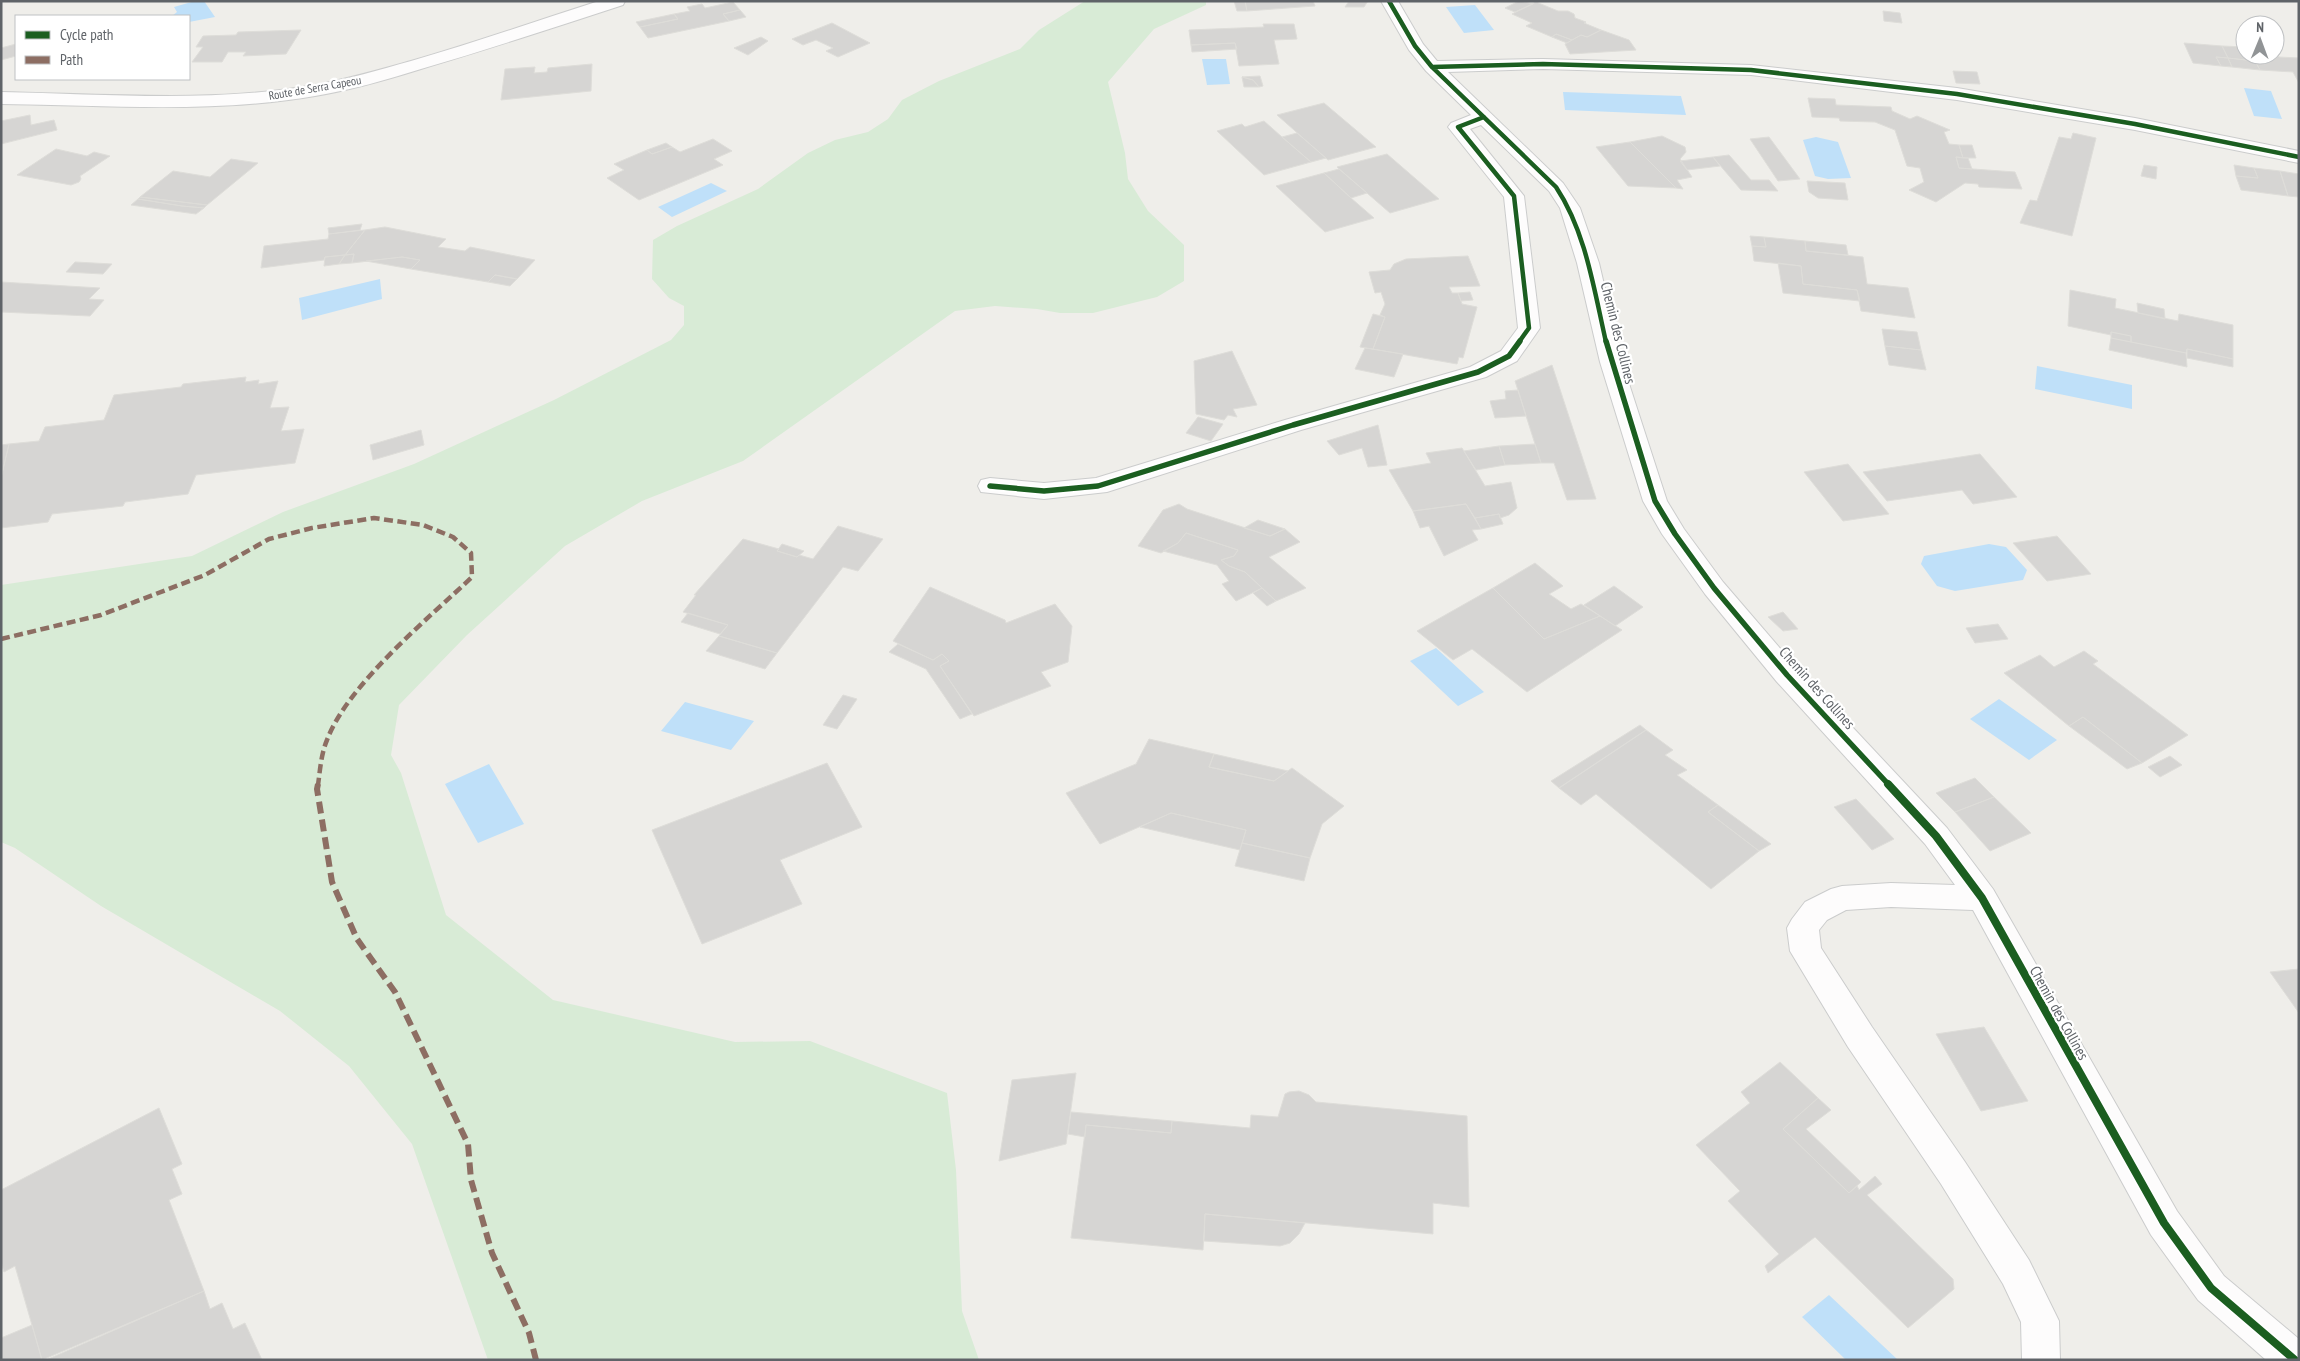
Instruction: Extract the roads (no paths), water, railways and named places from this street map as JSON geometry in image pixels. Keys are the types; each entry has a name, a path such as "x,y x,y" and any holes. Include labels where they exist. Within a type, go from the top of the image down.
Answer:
{"street":[{"name":"Route de Serra Capeou","path":"1,98 206,101 258,98 314,91 354,83 454,54 618,1"},
{"name":"Chemin des Collines","path":"1389,1 1415,46 1432,67 1556,187 1570,208 1588,263 1611,362 1638,450 1655,501 1674,534 1714,588 1787,674 1936,836 1982,898 2113,1135 2164,1223 2211,1288 2294,1360"},
{"path":"1432,67 1543,64 1751,70 1957,94 2134,124 2299,158"},
{"path":"990,486 1044,491 1098,486 1293,425 1478,372 1509,356 1529,328 1514,196 1458,127 1484,117"},
{"path":"1982,898 1891,895 1842,898 1816,911 1803,928 1806,951 1810,959 2016,1272 2040,1321 2041,1360"}],"water":[{"path":"195,1 204,1 215,17 190,22 190,15 173,15 177,12 174,7"},
{"path":"1475,5 1494,30 1464,33 1446,7"},
{"path":"1202,59 1226,59 1230,84 1207,85"},
{"path":"2244,88 2271,91 2282,119 2254,116"},
{"path":"1563,92 1681,96 1686,115 1565,110"},
{"path":"1816,137 1838,142 1851,178 1828,179 1815,176 1803,140"},
{"path":"711,183 727,191 672,217 658,207"},
{"path":"380,279 382,299 302,320 299,298"},
{"path":"2037,366 2132,385 2132,409 2035,389"},
{"path":"1989,544 2006,547 2027,570 2023,580 1955,591 1937,586 1921,564 1924,556"},
{"path":"1436,648 1484,692 1458,706 1410,661"},
{"path":"1999,699 2057,740 2029,760 1970,719"},
{"path":"685,702 754,721 731,750 661,731"},
{"path":"489,764 524,824 478,843 445,784"},
{"path":"1829,1295 1898,1360 1846,1360 1802,1317"}]}
